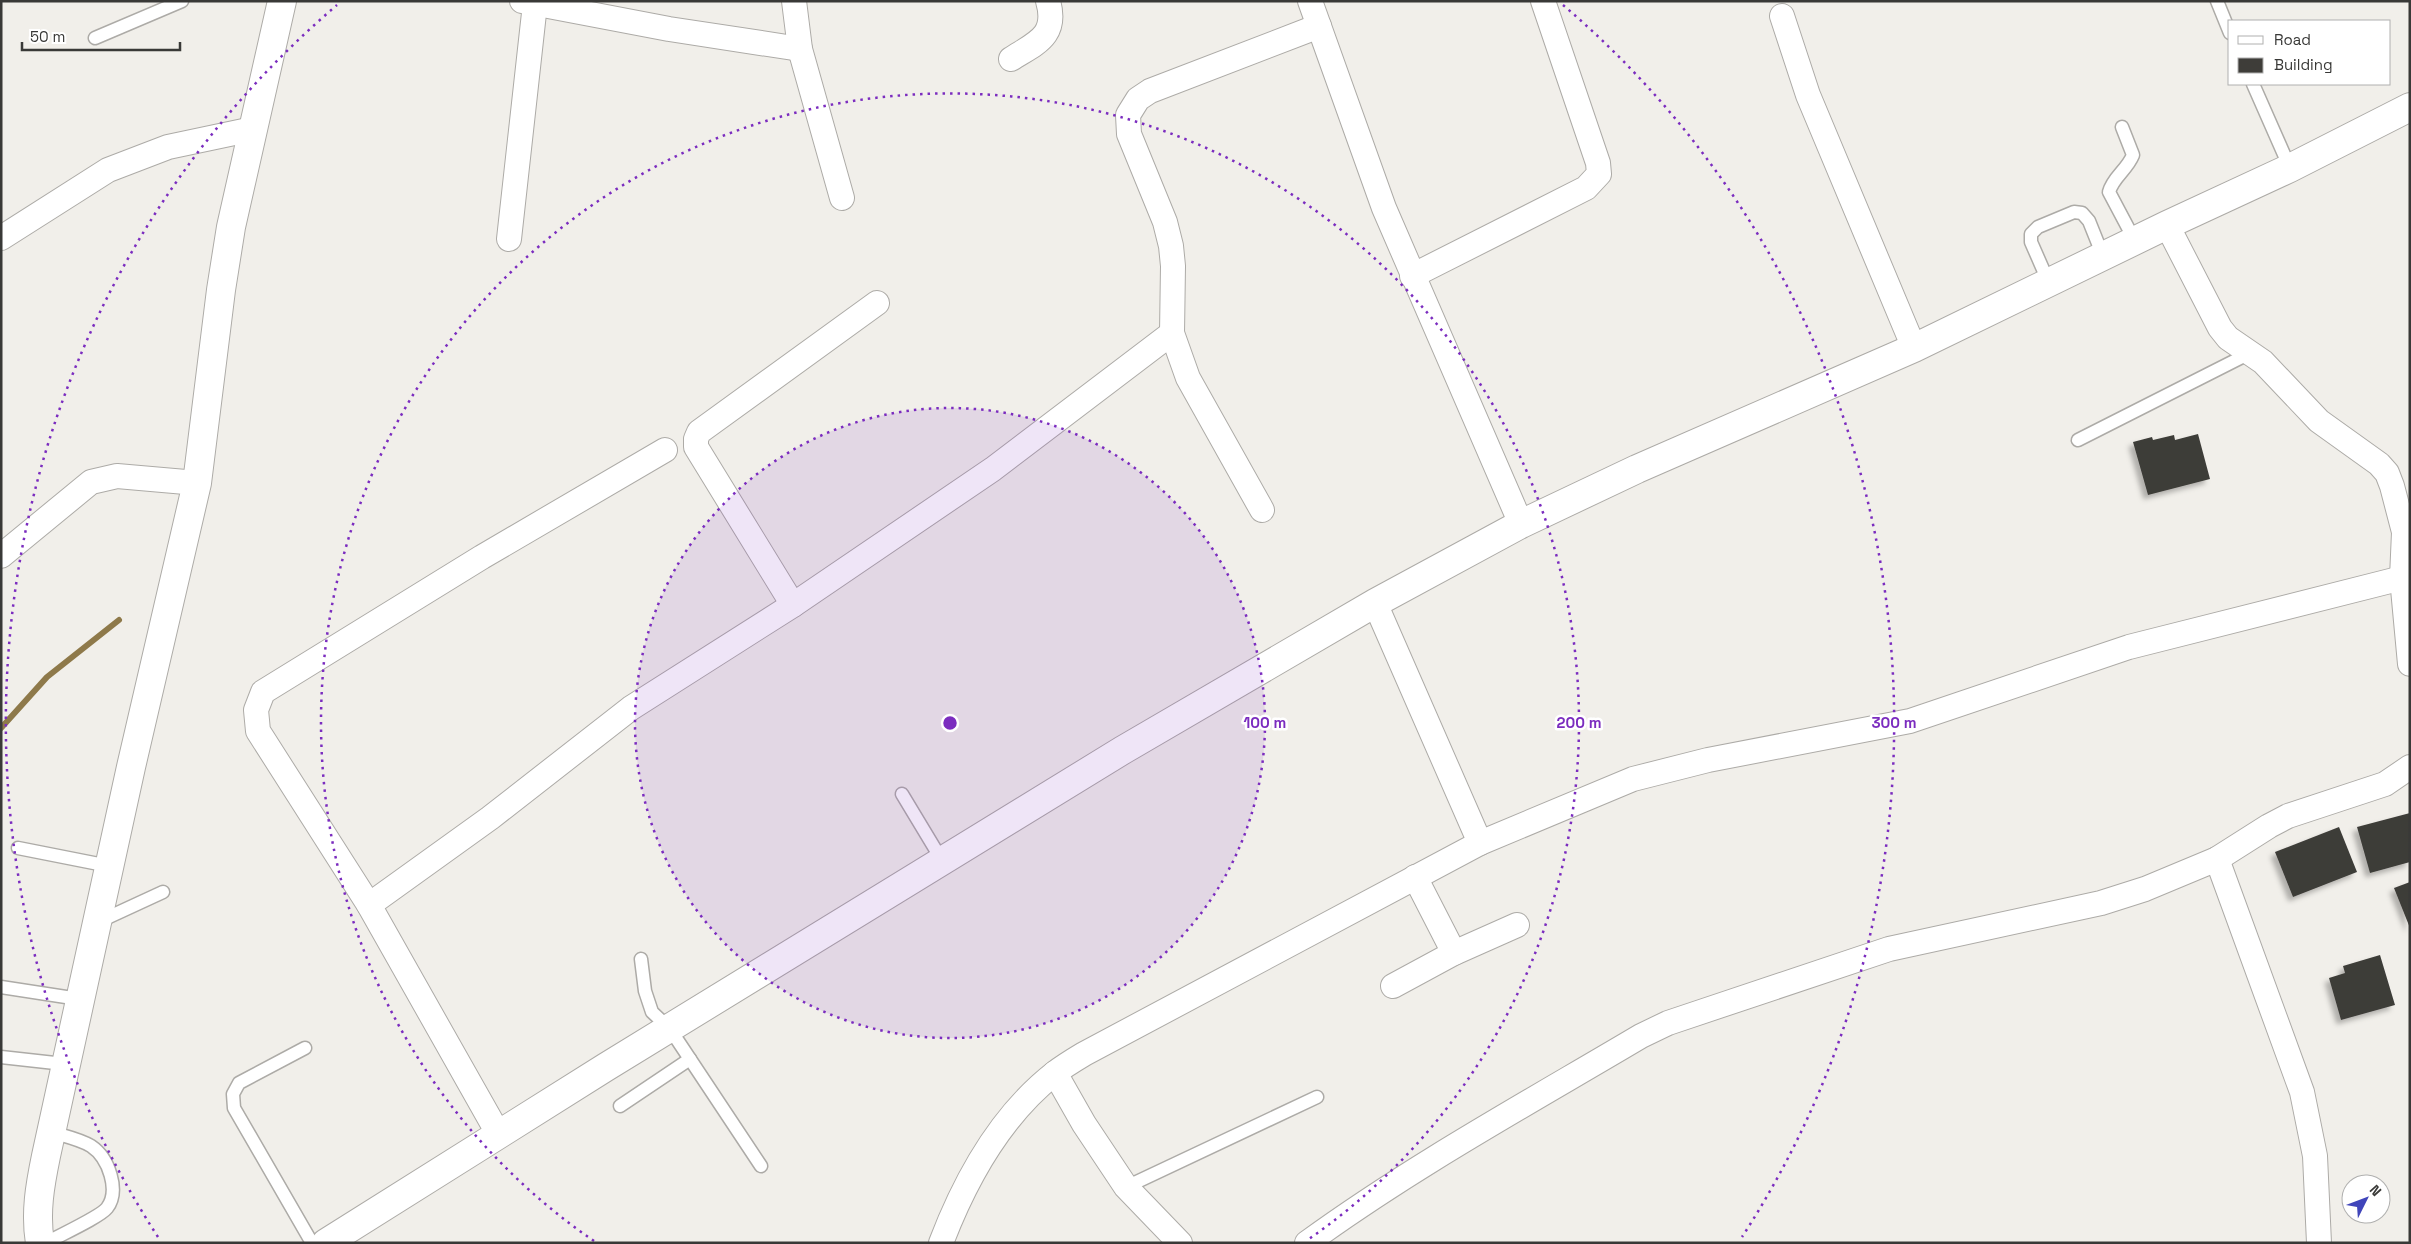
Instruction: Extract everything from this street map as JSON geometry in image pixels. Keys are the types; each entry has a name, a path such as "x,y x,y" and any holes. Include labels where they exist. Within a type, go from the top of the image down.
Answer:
{"main road":[{"path":"57,1240 37,1225 38,1196 64,1064 196,483 231,227 282,1"},
{"path":"326,1243 1123,750 1375,603 1521,524 1637,469 1914,348 2166,225 2290,168 2410,107"}],"street":[{"path":"794,1 800,49 842,198"},
{"path":"1011,59 1044,37 1051,26 1052,14 1048,1"},
{"path":"1310,1 1384,208 1521,524"},
{"path":"1412,276 1586,188 1599,174 1598,163 1543,1"},
{"path":"509,239 528,3 669,29 800,49"},
{"path":"1782,16 1808,95 1914,348"},
{"path":"1262,510 1188,378 1172,333 1173,266 1171,246 1165,222 1129,134 1128,114 1138,98 1150,90 1319,26"},
{"path":"1,238 108,170 168,148 253,129"},
{"path":"2166,225 2220,328 2228,338 2263,362 2319,421 2379,464 2387,473 2404,532 2402,578 2410,664"},
{"path":"794,605 696,446 696,439 699,432 877,303"},
{"path":"369,905 490,818 631,708 794,605 993,469 1172,333"},
{"path":"499,1135 369,905 258,731 256,710 263,692 482,557 665,450"},
{"path":"1,556 91,482 116,476 196,483"},
{"path":"941,1243 957,1202 985,1153 1016,1111 1055,1073 1084,1054 1480,843 1633,779 1708,760 1910,721 2129,647 2402,578"},
{"path":"1375,603 1480,843"},
{"path":"1307,1243 1344,1216 1463,1140 1640,1036 1668,1023 1889,949 2110,900 2145,889 2217,859 2288,816 2385,784 2410,767"},
{"path":"2217,859 2302,1092 2315,1156 2319,1243"},
{"path":"1416,877 1454,953"},
{"path":"1393,986 1454,953 1517,925"},
{"path":"1055,1073 1084,1124 1126,1187 1180,1243"}],"lane":[{"path":"95,38 182,1"},
{"path":"2217,1 2228,28"},
{"path":"2253,85 2290,168"},
{"path":"2122,128 2133,155 2129,164 2112,183 2109,192 2135,241"},
{"path":"2049,283 2031,242 2031,234 2038,227 2074,212 2082,213 2089,221 2103,256"},
{"path":"2078,440 2250,352"},
{"path":"902,794 943,862"},
{"path":"18,848 109,866"},
{"path":"96,923 163,892"},
{"path":"641,959 645,991 652,1012 670,1029 761,1166"},
{"path":"1,986 79,999"},
{"path":"305,1048 239,1083 233,1094 234,1108 312,1243"},
{"path":"1,1057 64,1064"},
{"path":"620,1106 690,1059"},
{"path":"1126,1187 1317,1097"},
{"path":"46,1243 57,1240 106,1210 114,1196 112,1183 104,1160 94,1148 51,1132"}],"building":[{"path":"2198,434 2210,479 2148,495 2133,442 2152,437 2153,440 2174,435 2175,440"},
{"path":"2410,813 2410,862 2370,873 2357,827"},
{"path":"2339,827 2357,872 2293,897 2275,852"},
{"path":"2410,882 2410,928 2394,888"},
{"path":"2380,955 2395,1005 2341,1020 2329,978 2345,973 2343,966"}],"waterway":[{"path":"1,728 47,677 119,620"}]}
